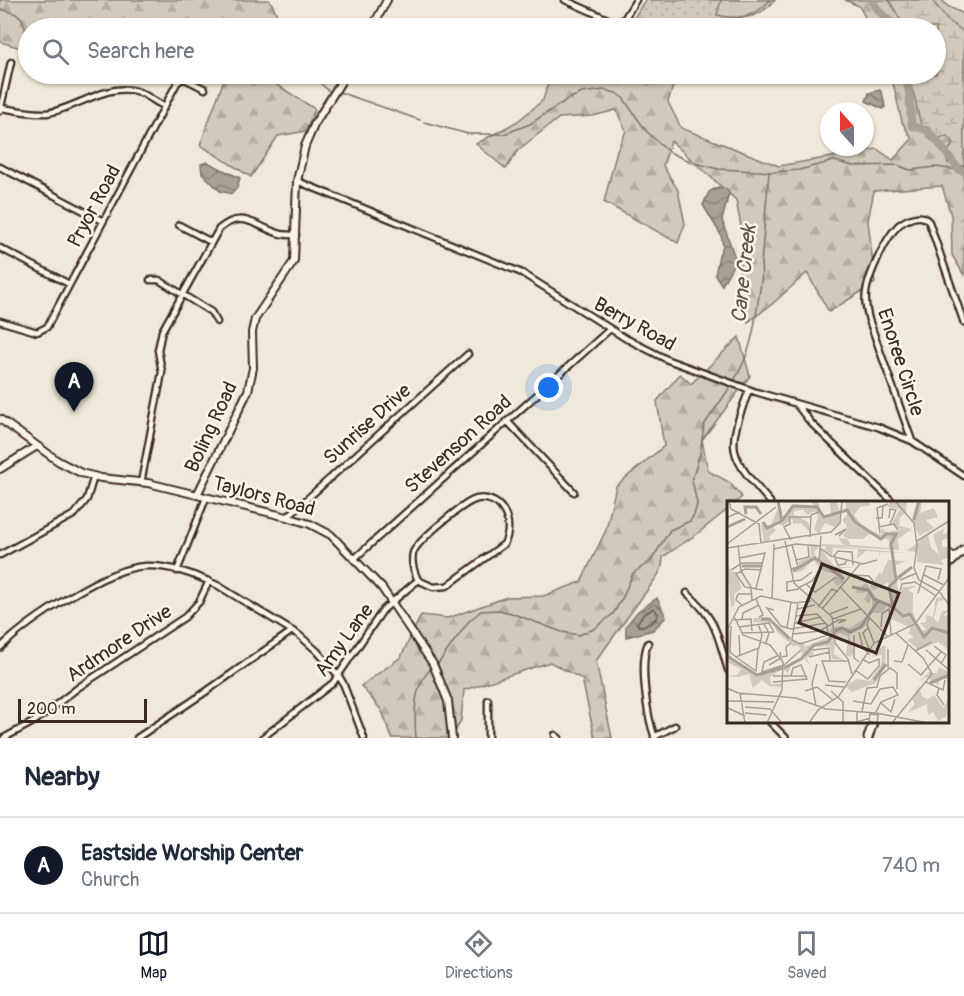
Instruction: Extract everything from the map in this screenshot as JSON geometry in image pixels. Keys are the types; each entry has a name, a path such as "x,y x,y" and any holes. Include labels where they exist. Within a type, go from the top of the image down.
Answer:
{"main road":[{"path":"949,565 964,550"},
{"path":"868,738 871,723"}],"street":[{"path":"377,18 387,0"},
{"path":"565,0 606,18"},
{"path":"625,18 636,0"},
{"path":"11,62 0,109 31,113 48,112 102,94 123,90 139,92 164,106"},
{"name":"Pryor Road","path":"2,321 34,332 44,331 47,327 177,84"},
{"name":"Pryor Road","path":"194,84 205,89"},
{"name":"Boling Road","path":"197,495 245,398 253,368 253,326 260,309 292,265 295,256 297,181 302,157 312,128 339,84"},
{"path":"0,167 103,221"},
{"name":"Berry Road","path":"297,181 513,268 610,329 668,360 749,390 858,420 912,441 964,476"},
{"name":"Enoree Circle","path":"912,441 869,320 866,301 867,289 873,273 889,238 900,224 919,216 929,222 964,323"},
{"path":"141,483 162,372 158,351 162,331 219,229 226,223 237,219 248,220 281,234 296,236"},
{"path":"179,225 211,242"},
{"path":"0,248 69,284"},
{"path":"150,280 159,280 211,312 217,322"},
{"path":"0,329 2,321"},
{"name":"Stevenson Road","path":"354,559 610,329"},
{"name":"Sunrise Drive","path":"287,517 468,354"},
{"path":"749,390 735,430 734,450 743,471 768,501"},
{"path":"796,404 811,423 892,501"},
{"name":"Taylors Road","path":"0,419 69,467 94,476 197,495 287,517 325,531 382,588 433,664 448,701 452,738"},
{"path":"507,421 574,492"},
{"path":"0,469 37,446"},
{"path":"0,555 75,514 87,499 94,476"},
{"path":"177,571 206,498"},
{"path":"484,499 492,501 505,512 509,524 504,544 454,583 440,588 423,584 418,580 412,560 417,546 465,504 484,499"},
{"path":"949,553 955,558"},
{"path":"0,648 34,619 114,574 129,568 145,566 177,571 208,581 292,631 317,651 338,675 364,738"},
{"name":"Amy Lane","path":"262,738 324,691 338,675 383,610 418,580"},
{"name":"Ardmore Drive","path":"4,738 35,721 79,687 185,617 198,602 208,581"},
{"path":"687,592 702,606 713,622 727,664"},
{"path":"137,738 292,631"},
{"path":"648,643 644,653 644,664 648,718 654,737 675,726"},
{"path":"488,700 488,738"},
{"path":"771,723 786,738"}],"green space":[{"path":"0,0 269,0 279,18 18,18 18,47 0,42"},
{"path":"645,0 775,0 759,13 744,18 634,18"},
{"path":"721,0 770,0 752,14 732,17 717,15"},
{"path":"845,0 942,0 947,6 964,14 964,275 952,255 951,215 942,186 874,191 868,220 875,283 829,312 807,273 748,322 737,295 743,237 736,200 671,141 663,166 678,190 685,224 678,243 604,202 617,150 626,131 616,110 593,116 559,118 518,150 506,169 476,144 518,121 543,100 548,84 674,84 668,102 681,128 779,166 837,156 874,156 874,150 877,149 893,160 912,139 902,122 893,84 946,84 946,18 866,18 859,6"},
{"path":"889,0 932,0 946,18 899,18"},
{"path":"946,19 964,32 964,166 948,163 945,155 954,143 947,136 931,140 925,133 910,84 946,84"},
{"path":"222,84 276,84 315,109 306,131 278,136 251,177 200,145"},
{"path":"739,337 750,376 702,440 708,471 729,482 742,497 737,501 727,501 727,510 663,557 658,575 596,661 612,738 595,738 582,679 550,662 464,690 461,720 452,738 392,738 382,711 361,686 401,657 421,615 448,618 507,597 543,596 581,582 606,530 616,486 664,446 657,401 680,374 691,384"}],"water":[{"path":"880,90 885,107 883,109 874,105 874,102 866,101 869,93"},
{"path":"207,162 240,178 232,194 220,191 202,173 201,164"},
{"path":"718,187 727,189 729,193 722,220 735,258 722,285 715,275 723,246 721,235 703,205 709,192"},
{"path":"657,598 666,617 653,630 626,637 626,626 638,611"}],"waterway":[{"path":"871,0 887,18"},
{"path":"0,9 12,12 21,18"},
{"path":"321,84 329,91"},
{"path":"907,84 912,126 927,130 959,170 964,171"},
{"path":"424,122 468,134 504,134 530,124 568,99 582,93 604,90 616,93 623,98 647,132 669,152 691,162 718,169 774,172 799,170 834,161 853,166 897,165 910,170 935,167 959,170"},
{"path":"339,92 420,120"},
{"name":"Cane Creek","path":"733,382 747,353 755,323 761,278 769,172"},
{"name":"Cane Creek","path":"437,665 469,621 481,611 499,610 562,632 579,635 594,629 613,614 633,573 651,561 670,530 690,521 694,515 697,504 692,480 700,454 704,425 731,386"},
{"name":"Cane Creek","path":"416,738 415,709 418,690 426,674 433,667"}],"place":[{"name":"Eastside Worship Center","path":"74,412"}]}
